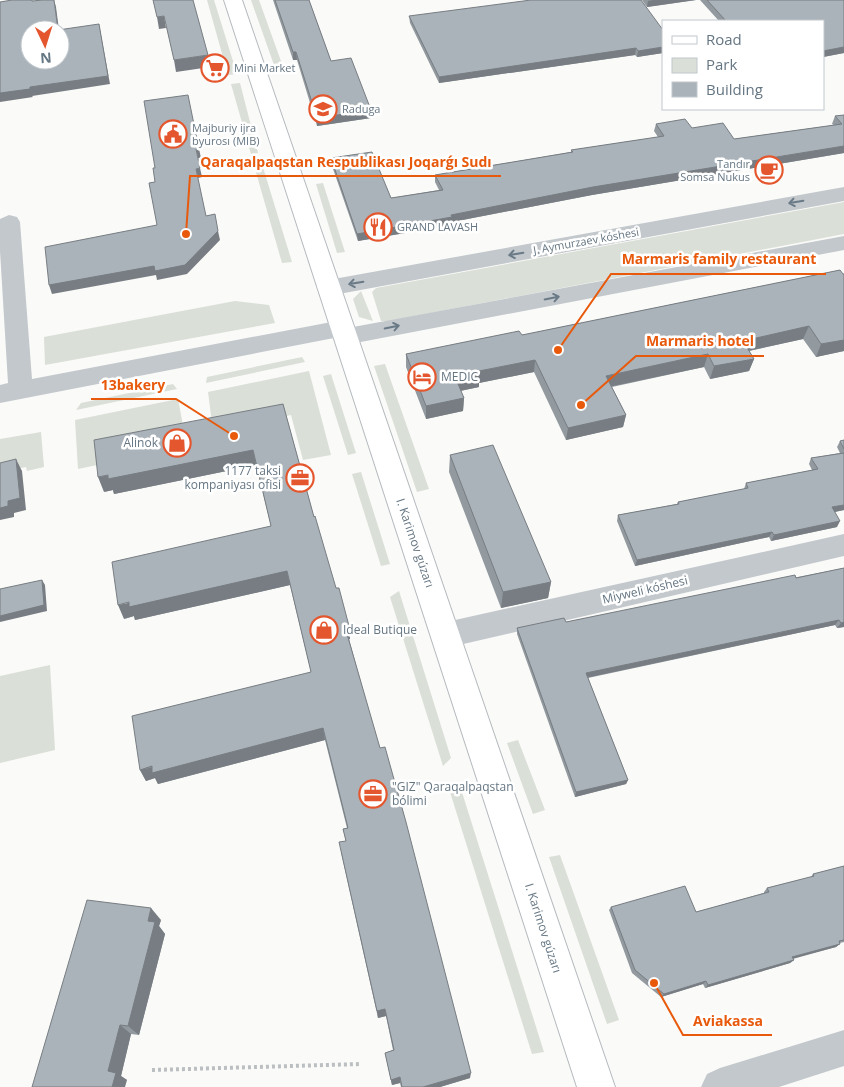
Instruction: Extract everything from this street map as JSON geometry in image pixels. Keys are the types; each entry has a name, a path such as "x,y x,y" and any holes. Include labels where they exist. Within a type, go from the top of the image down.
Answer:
{"main road":[{"name":"I. Karimov gúzarı","path":"233,0 596,1087"}],"street":[{"name":"J. Aymurzaev kóshesi","path":"328,288 844,194"},
{"path":"9,222 11,392 844,243"},
{"name":"Miyweli kóshesi","path":"446,636 844,545"},
{"path":"720,1087 844,1048"}],"path":[{"path":"152,1070 361,1064"}],"green space":[{"path":"207,0 214,0 237,74 228,75"},
{"path":"251,0 259,0 282,64 274,65"},
{"path":"240,83 258,153 251,154 231,84"},
{"path":"261,161 292,262 282,263 253,162"},
{"path":"323,183 345,252 337,253 316,184"},
{"path":"844,202 844,234 389,321 381,321 372,292 376,288"},
{"path":"361,291 373,321 359,317 353,299"},
{"path":"235,301 269,305 275,323 45,365 44,337"},
{"path":"302,357 305,362 206,383 207,377"},
{"path":"385,364 429,489 417,492 374,366"},
{"path":"309,371 331,455 303,460 291,415 213,431 208,392"},
{"path":"331,374 356,453 348,455 323,376"},
{"path":"173,384 177,389 76,410 81,403"},
{"path":"178,399 185,436 97,465 78,469 75,420"},
{"path":"41,432 44,467 27,471 26,467 0,472 0,439"},
{"path":"361,472 390,564 381,566 352,474"},
{"path":"399,591 451,758 443,766 390,597"},
{"path":"50,665 55,750 0,763 0,676"},
{"path":"518,740 545,810 533,814 507,743"},
{"path":"460,786 544,1052 532,1054 450,792"},
{"path":"560,855 619,1020 607,1024 549,857"}],"building":[{"path":"12,0 54,0 57,20 20,20 20,70 70,70 70,28 99,24 108,76 0,93 0,2"},
{"path":"153,0 193,0 208,55 174,60 164,16 157,17"},
{"path":"275,0 309,0 331,61 351,58 371,110 317,118 296,52 293,52"},
{"path":"531,0 641,0 662,29 662,47 638,51 636,48 439,77 409,16"},
{"path":"707,0 844,0 844,47 824,51 824,20 725,20"},
{"path":"188,95 199,149 196,149 200,168 196,169 206,216 215,214 218,231 185,265 155,271 154,266 49,285 45,247 157,225 149,183 155,182 153,168 155,168 144,101"},
{"path":"844,115 844,146 593,187 451,215 452,217 357,234 331,158 372,152 391,198 443,190 435,175 573,152 571,150 664,136 656,124 685,119 692,128 723,123 734,139 842,124 835,116"},
{"path":"840,270 844,274 844,340 821,344 809,326 743,341 754,359 714,366 708,354 606,376 626,415 568,428 535,360 479,371 480,374 456,379 464,398 426,406 406,354 519,331 522,335"},
{"path":"283,404 314,517 336,588 339,588 349,626 345,627 380,748 385,747 471,1073 423,1087 402,1087 400,1077 391,1080 385,1053 394,1050 385,1009 377,1011 339,842 346,841 343,829 348,828 323,728 152,773 152,766 140,770 132,716 311,672 287,571 129,607 129,602 118,605 112,562 271,526 253,450 108,479 108,475 98,477 94,440"},
{"path":"844,440 844,449 840,441"},
{"path":"493,445 551,582 503,592 450,455"},
{"path":"844,453 844,505 832,507 840,521 774,535 772,532 637,560 618,515 679,504 678,502 748,488 746,483 818,469 811,458"},
{"path":"16,459 20,498 8,501 8,506 0,508 0,463"},
{"path":"844,568 844,622 841,623 839,620 586,673 628,780 576,792 517,628 564,618 566,622 795,575 796,578"},
{"path":"42,580 44,605 0,616 0,589"},
{"path":"844,866 844,940 839,941 840,944 792,957 794,960 708,985 706,981 664,994 635,970 611,907 685,886 696,912 769,892 767,888"},
{"path":"87,900 151,908 148,921 155,922 128,1026 120,1025 108,1071 116,1073 112,1087 32,1087"}],"place":[{"name":"Mini Market","path":"215,68"},
{"name":"Raduga","path":"323,109"},
{"name":"Majburiy ijra byurosı (MIB)","path":"173,134"},
{"name":"Tandır Somsa Nukus","path":"769,170"},
{"name":"GRAND LAVASH","path":"378,227"},
{"name":"Qaraqalpaqstan Respublikası Joqarǵı Sudı","path":"186,234"},
{"name":"Marmaris family restaurant","path":"558,350"},
{"name":"MEDIC","path":"422,377"},
{"name":"Marmaris hotel","path":"581,405"},
{"name":"13bakery","path":"234,436"},
{"name":"Alinok","path":"177,443"},
{"name":"1177 taksi kompaniyası ofisi","path":"300,478"},
{"name":"Ideal Butique","path":"324,630"},
{"name":"\"GIZ\" Qaraqalpaqstan bólimi","path":"373,794"},
{"name":"Aviakassa","path":"654,983"}]}
